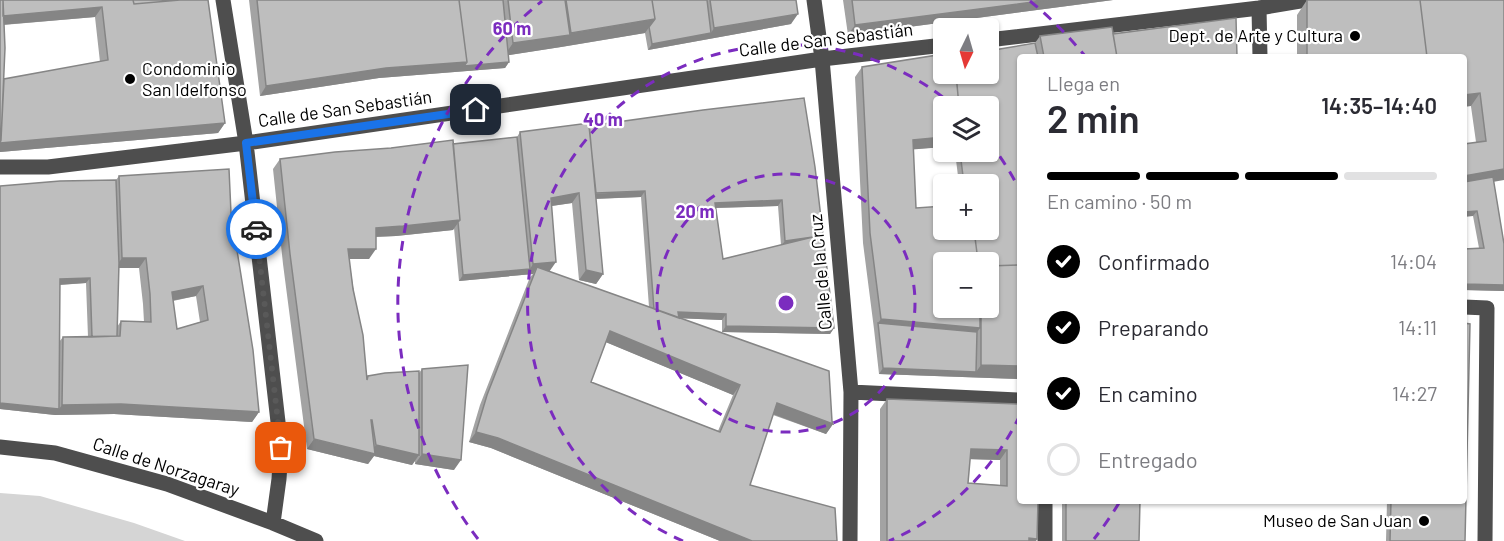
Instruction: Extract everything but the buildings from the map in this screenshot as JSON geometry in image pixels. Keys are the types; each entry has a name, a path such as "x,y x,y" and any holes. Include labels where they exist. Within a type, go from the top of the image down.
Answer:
{"street":[{"path":"223,0 246,143 281,448 273,523"},
{"name":"Calle de la Cruz","path":"814,0 822,59 851,392 850,541"},
{"path":"999,39 1259,8 1306,0"},
{"path":"1259,8 1260,54"},
{"name":"Calle de San Sebastián","path":"0,167 48,167 246,143 822,59 933,46"},
{"path":"1467,307 1487,308 1485,541"},
{"path":"851,392 1017,400"},
{"name":"Calle de Norzagaray","path":"0,447 55,453 155,480 316,541"},
{"path":"1045,541 1046,504"}],"shaded area":[{"path":"0,493 40,496 134,523 185,541 0,541"}],"way so far":[{"path":"256,229 281,448"}],"place":[{"name":"Dept. de Arte y Cultura","path":"1355,36"},
{"name":"Condominio San Idelfonso","path":"130,79"},
{"name":"Museo de San Juan","path":"1424,521"}],"route":[{"path":"256,229 246,143 476,110"}]}
